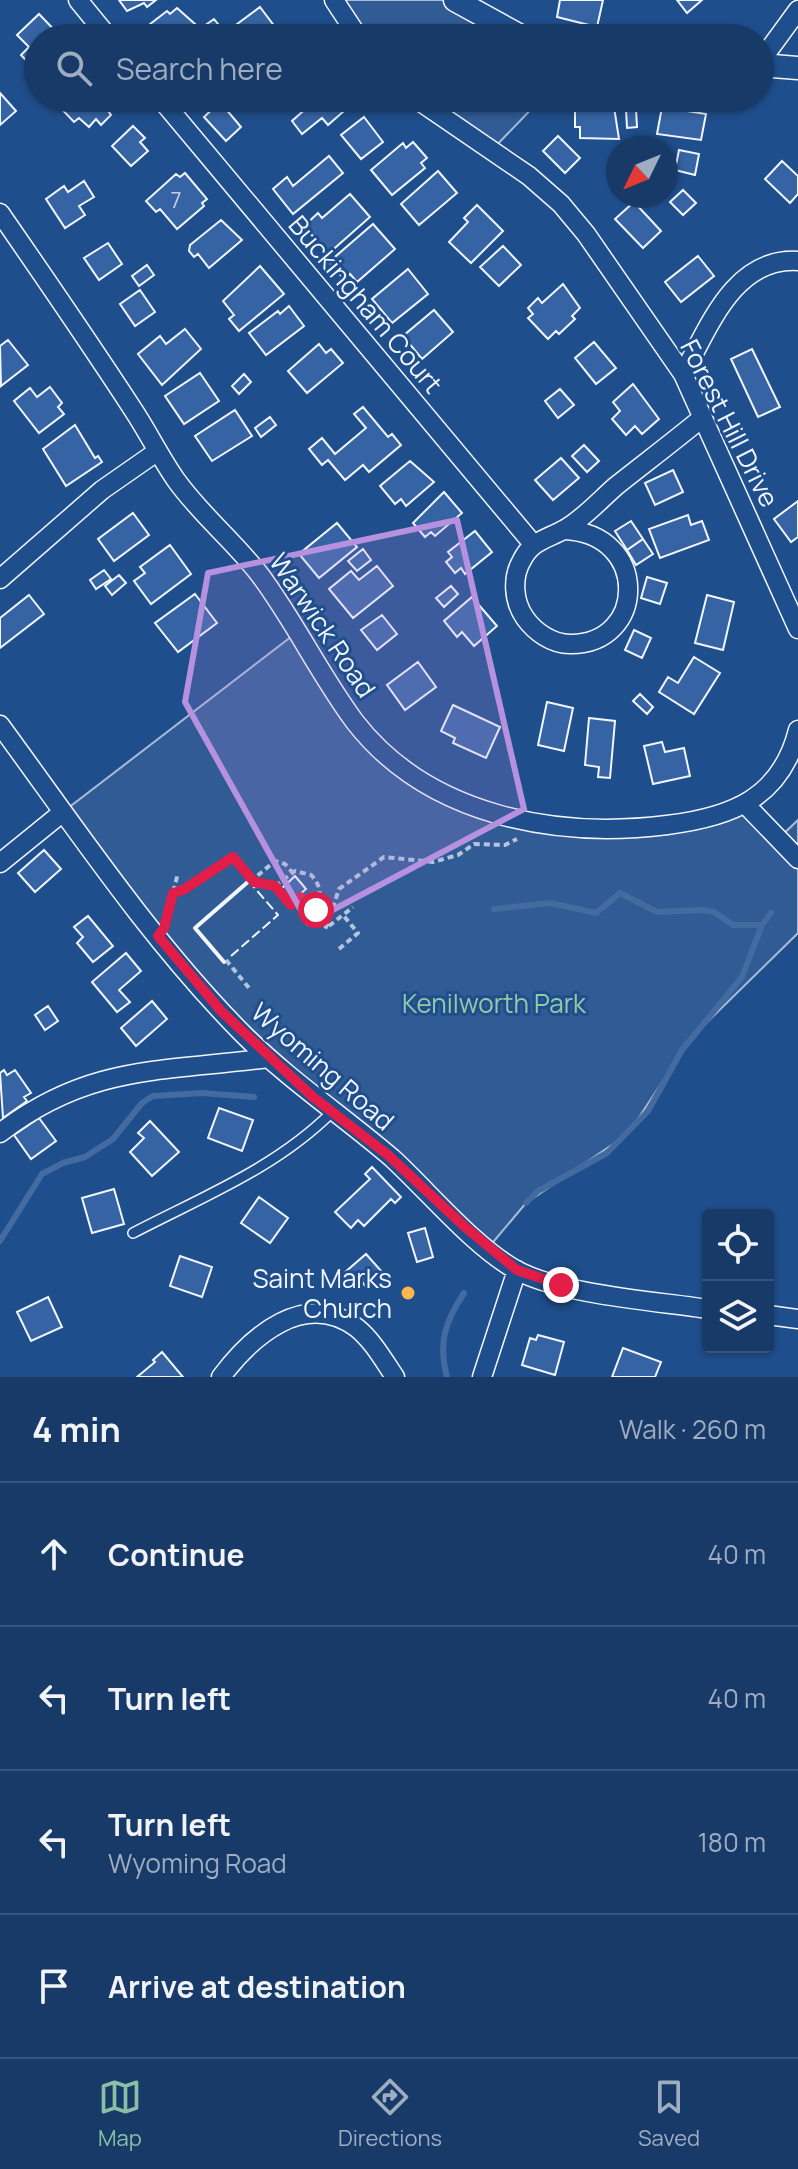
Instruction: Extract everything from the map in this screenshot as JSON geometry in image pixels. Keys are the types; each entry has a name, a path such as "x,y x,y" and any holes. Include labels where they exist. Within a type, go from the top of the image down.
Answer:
{"street":[{"path":"78,0 98,24"},
{"path":"334,0 350,24"},
{"path":"455,0 499,24"},
{"path":"774,44 798,10"},
{"path":"774,65 798,68"},
{"name":"Buckingham Court","path":"172,112 533,544"},
{"name":"Forest Hill Drive","path":"435,112 529,176 561,204 586,234 683,374 789,603 798,629"},
{"name":"Warwick Road","path":"0,213 187,494 262,578 358,725 399,765 435,791 532,823 592,830 679,823 745,804"},
{"path":"683,374 727,295 744,277 778,260 798,261"},
{"path":"564,530 583,531 601,538 616,550 625,566 629,585 627,604 618,621 605,634 587,642 568,644 550,640 534,629 522,614 516,596 515,577 522,559 533,544 564,530 702,418"},
{"path":"0,579 102,490 158,451"},
{"name":"Wyoming Road","path":"0,725 158,936 222,1012 268,1058 388,1155 456,1219 517,1270 561,1285 702,1308"},
{"path":"798,730 788,761 778,777 766,790 745,804 798,859"},
{"path":"0,863 63,812"},
{"path":"0,1133 68,1091 125,1073 268,1058"},
{"path":"482,1377 517,1270"},
{"path":"221,1377 253,1339 270,1326 285,1319 316,1315 339,1319 357,1328 395,1377"},
{"path":"774,1316 798,1319"}],"lane":[{"path":"133,1233 280,1156 305,1139 332,1112"}],"path":[{"path":"310,912 333,907 339,889 384,857 433,862 483,841 505,845"},
{"path":"173,893 183,890 233,857 251,881 275,886 291,905 300,897 310,912 324,917 329,926"},
{"path":"251,881 277,861 292,872"},
{"path":"275,886 292,872 301,870 316,880 319,900 310,912"},
{"path":"158,936 164,928 178,873"},
{"path":"324,931 353,907"},
{"path":"339,949 358,933 343,915"},
{"path":"226,960 249,988"}],"highlighted area":[{"path":"457,520 524,809 308,923 185,702 208,573"}],"shaded area":[{"path":"334,0 455,0 499,24 350,24"},
{"path":"436,112 529,112 492,150"},
{"name":"Kenilworth Park","path":"296,633 358,725 435,791 592,830 745,804 778,839 798,820 798,933 692,1037 628,1134 526,1203 489,1247 268,1058 63,812"}],"building":[{"path":"119,0 156,0 147,7 144,3 127,11"},
{"path":"560,0 603,0 598,24 557,17"},
{"path":"677,0 702,0 687,13"},
{"path":"260,7 273,24 237,24"},
{"path":"177,8 195,24 150,24 167,11 170,14"},
{"path":"39,14 49,24 29,24"},
{"path":"24,28 24,42 17,35"},
{"path":"0,93 16,111 0,125"},
{"path":"64,112 109,112 111,115 101,125 96,119 89,127 79,118 74,122"},
{"path":"209,112 228,112 241,127 226,141 204,117"},
{"path":"302,112 343,112 328,125 322,118 302,134 292,121"},
{"path":"575,112 615,112 619,136 580,138 580,127 575,127"},
{"path":"626,112 636,112 637,127 627,128"},
{"path":"661,112 706,114 701,140 657,134"},
{"path":"364,117 383,142 361,159 341,135"},
{"path":"133,126 145,138 140,142 148,151 131,166 112,146"},
{"path":"558,136 580,158 565,173 543,151"},
{"path":"413,142 427,158 421,163 425,168 392,195 371,170 403,143 406,148"},
{"path":"679,150 699,154 695,175 678,171"},
{"path":"329,156 343,173 293,214 273,189 287,177 293,186"},
{"path":"782,161 798,176 798,194 790,203 765,179"},
{"path":"438,171 457,193 419,225 401,204"},
{"path":"185,173 207,199 202,203 204,206 177,229 160,209 156,212 146,201 176,174 180,177"},
{"path":"84,181 94,197 79,206 85,215 65,228 46,199 64,186 68,192"},
{"path":"683,190 696,203 683,215 676,208 678,195"},
{"path":"350,194 370,217 328,254 304,226 318,213 322,218"},
{"path":"477,205 503,231 471,263 449,242 468,222 464,218"},
{"path":"627,208 640,208 661,231 643,248 615,219"},
{"path":"221,220 242,240 209,268 198,254 194,257 189,251 190,245"},
{"path":"373,224 395,249 357,282 350,274 344,279 329,262"},
{"path":"108,243 122,264 99,280 84,258"},
{"path":"503,246 521,265 499,286 480,267"},
{"path":"698,256 714,276 681,302 665,282"},
{"path":"147,265 154,275 139,286 132,276"},
{"path":"260,266 284,294 239,331 229,319 234,315 223,301"},
{"path":"408,269 428,294 392,323 372,299"},
{"path":"563,284 580,308 572,316 575,319 559,334 556,331 548,339 528,318 533,314 528,308 538,298 542,303"},
{"path":"140,290 155,312 135,326 120,304"},
{"path":"289,306 304,326 266,355 249,333"},
{"path":"434,310 453,332 422,359 403,336"},
{"path":"185,329 201,349 162,385 138,354 160,336 166,344"},
{"path":"8,340 28,365 1,386 0,346"},
{"path":"594,342 616,368 596,384 575,358"},
{"path":"319,344 326,353 331,349 343,363 307,393 288,371"},
{"path":"752,349 780,407 758,417 731,359"},
{"path":"200,373 219,401 184,424 165,396"},
{"path":"244,374 251,382 239,394 232,386"},
{"path":"633,384 659,419 642,434 635,426 626,435 612,419 620,411 613,402"},
{"path":"50,387 62,403 58,407 64,414 39,433 14,401 30,388 37,397"},
{"path":"560,389 574,405 558,418 545,401"},
{"path":"363,407 388,437 392,434 401,445 369,472 363,465 345,480 328,460 322,465 309,449 322,438 335,454 366,428 354,414"},
{"path":"235,410 252,436 212,461 195,436"},
{"path":"270,417 276,425 261,437 255,428"},
{"path":"75,425 95,458 98,456 102,462 66,486 43,449"},
{"path":"584,445 599,461 587,472 572,456"},
{"path":"561,458 579,478 553,500 535,480"},
{"path":"410,461 434,482 406,506 401,499 395,504 380,486"},
{"path":"673,470 683,492 655,505 645,483"},
{"path":"444,492 462,513 435,536 431,532 425,537 413,523"},
{"path":"798,501 798,537 791,542 774,519"},
{"path":"133,513 149,535 114,561 98,539"},
{"path":"688,515 691,525 702,521 709,540 660,558 649,529"},
{"path":"631,521 643,539 627,550 615,531"},
{"path":"337,523 357,547 319,578 299,554"},
{"path":"475,531 492,552 465,574 461,568 455,573 446,562 452,557 448,552"},
{"path":"643,539 653,554 636,565 627,550"},
{"path":"170,545 191,574 151,604 134,581 145,573 140,567"},
{"path":"363,549 371,560 357,571 348,561"},
{"path":"377,566 393,586 353,618 329,589 351,571 359,580"},
{"path":"104,570 111,579 96,589 90,580"},
{"path":"119,575 126,583 112,595 105,586"},
{"path":"647,577 667,583 660,604 641,598"},
{"path":"451,586 458,594 444,607 436,598"},
{"path":"195,594 217,623 178,652 155,623"},
{"path":"29,595 44,614 0,648 0,618"},
{"path":"707,595 734,602 723,650 695,643"},
{"path":"472,597 497,626 474,646 462,632 457,637 444,621"},
{"path":"382,615 397,634 377,650 361,630"},
{"path":"634,630 651,638 642,658 625,650"},
{"path":"694,657 720,673 694,714 659,692 668,677 678,683"},
{"path":"418,662 436,687 405,710 387,685"},
{"path":"640,694 653,707 647,714 633,701"},
{"path":"547,702 573,708 564,751 538,745"},
{"path":"453,705 500,727 486,758 453,743 455,738 441,731"},
{"path":"589,718 615,721 610,778 598,777 599,767 585,765"},
{"path":"662,742 665,752 684,748 690,776 653,784 644,746"},
{"path":"44,850 61,869 35,892 18,873"},
{"path":"295,876 306,889 291,902 280,890"},
{"path":"88,916 113,946 93,962 77,943 83,937 74,927"},
{"path":"126,953 141,971 119,990 130,1002 117,1012 92,982"},
{"path":"152,1001 167,1019 136,1046 121,1028"},
{"path":"48,1006 58,1021 45,1030 35,1015"},
{"path":"4,1070 7,1075 15,1070 31,1093 24,1097 27,1101 3,1118 0,1073"},
{"path":"219,1108 253,1120 242,1151 208,1138"},
{"path":"39,1118 56,1141 31,1159 14,1135"},
{"path":"150,1121 179,1152 152,1176 130,1152 144,1138 138,1133"},
{"path":"372,1167 401,1197 395,1203 391,1199 364,1226 358,1220 351,1228 335,1212 370,1179 365,1174"},
{"path":"114,1189 124,1224 92,1233 82,1198"},
{"path":"259,1197 288,1218 270,1243 241,1223"},
{"path":"425,1228 433,1257 417,1262 408,1233"},
{"path":"366,1254 382,1272 366,1287 363,1283 358,1288 344,1273"},
{"path":"180,1256 212,1267 202,1297 170,1286"},
{"path":"48,1297 62,1327 31,1341 17,1312"},
{"path":"538,1335 564,1342 555,1375 522,1365 530,1338 536,1340"},
{"path":"623,1348 661,1362 655,1377 612,1377"},
{"path":"162,1352 183,1377 137,1377 155,1362 153,1360"}],"waterway":[{"path":"494,909 550,903 596,913 620,893 657,912 702,910 714,912 733,925 762,925"},
{"path":"526,1203 538,1191 607,1153 648,1111 682,1050 742,977 762,925 771,913"},
{"path":"0,1241 42,1174 63,1163 85,1157 113,1139 142,1103 153,1096 202,1093 254,1097"},
{"path":"447,1377 443,1353 445,1333 464,1293"}],"fence":[{"path":"231,956 278,915 253,886"}],"wall":[{"path":"224,962 195,928 249,881"}],"place":[{"name":"Saint Marks Church","path":"408,1293"}],"route":[{"path":"316,910 312,911 300,897 291,905 275,886 254,882 233,857 183,890 173,893 164,928 158,936 245,1036 313,1097 388,1155 465,1227 517,1270 561,1285"}]}
